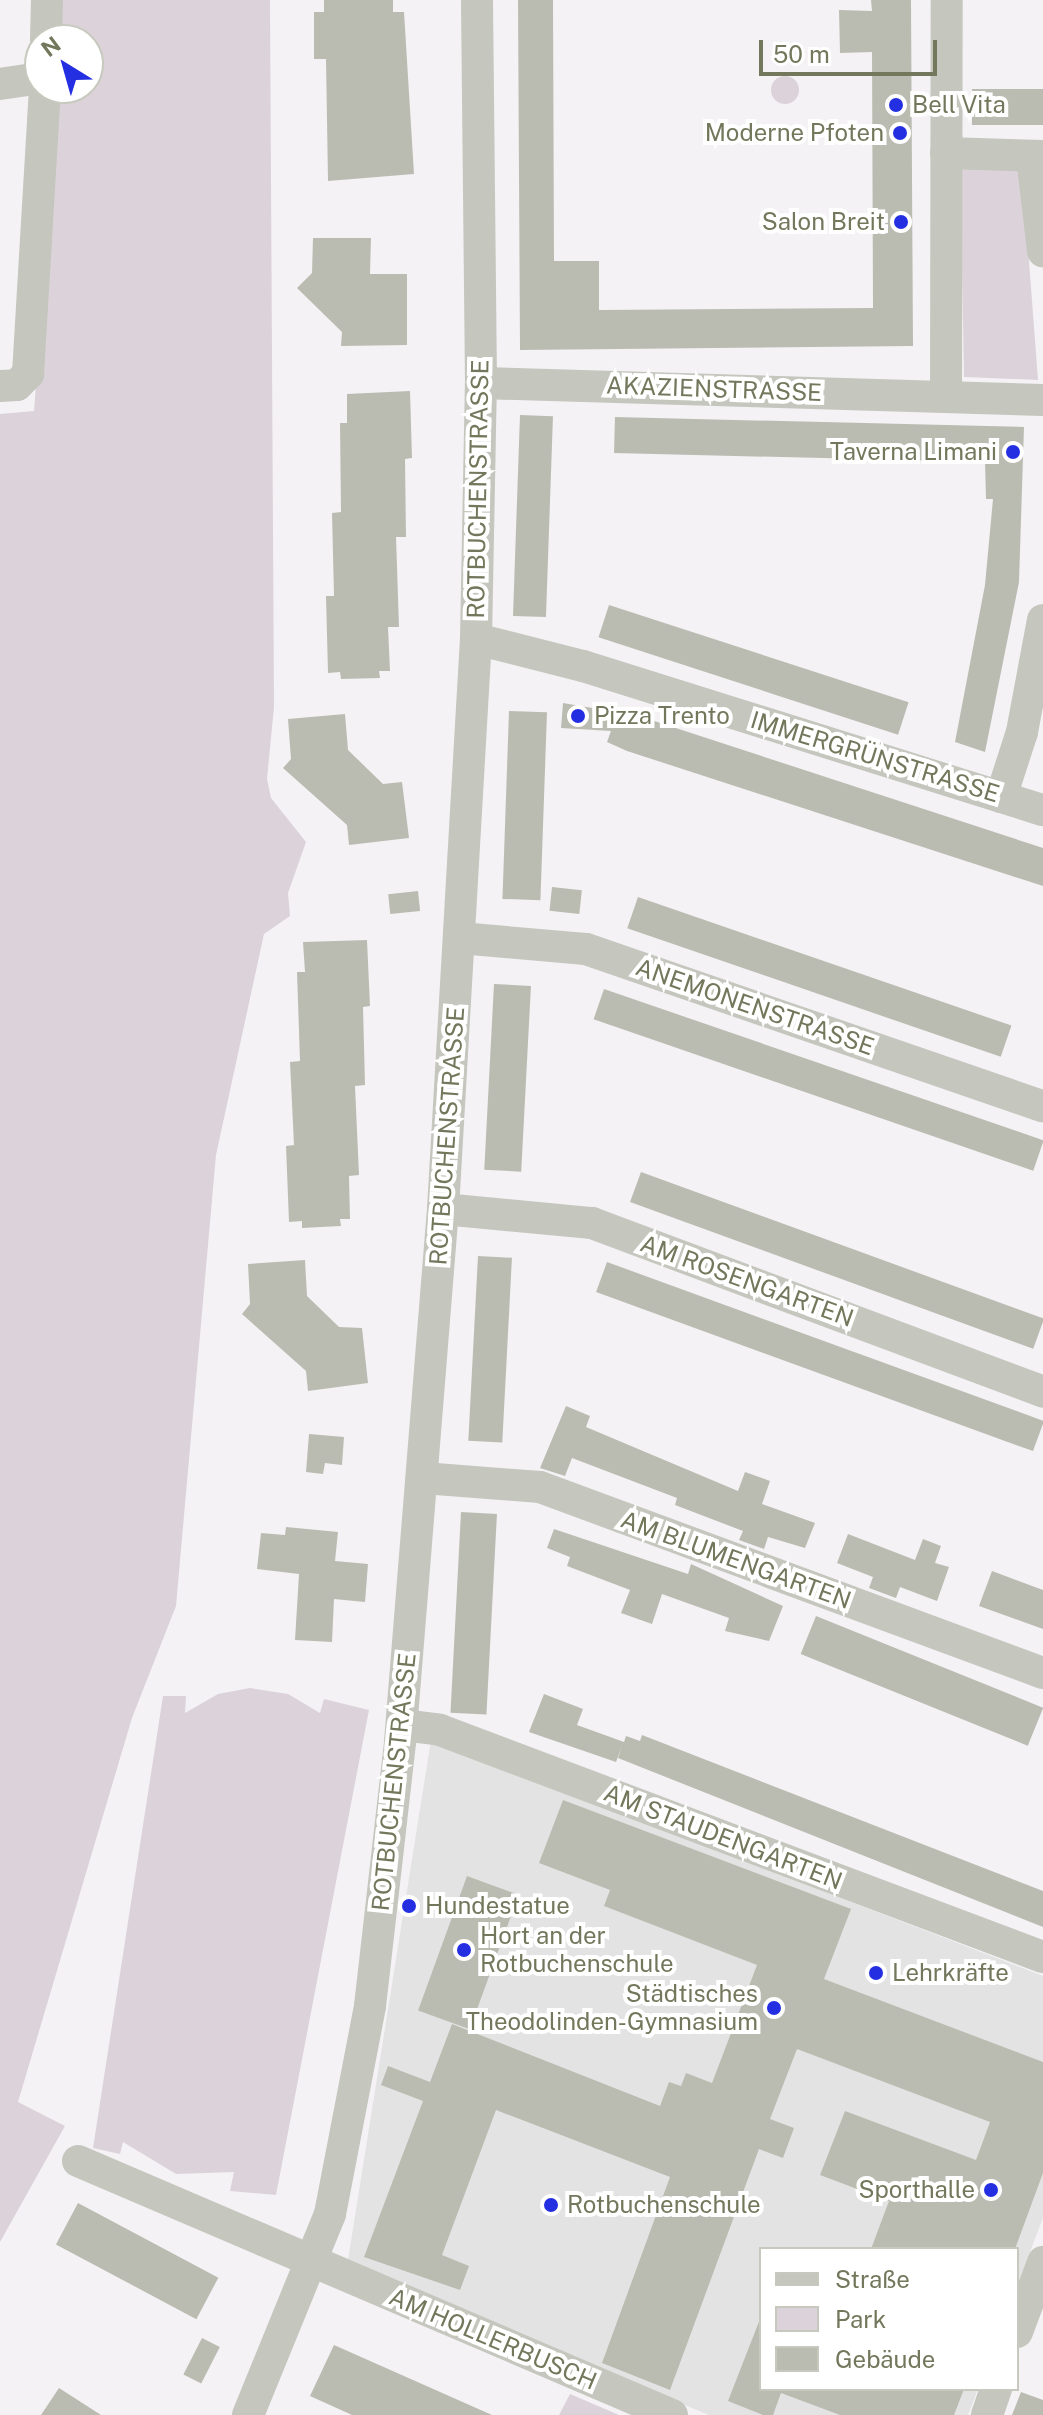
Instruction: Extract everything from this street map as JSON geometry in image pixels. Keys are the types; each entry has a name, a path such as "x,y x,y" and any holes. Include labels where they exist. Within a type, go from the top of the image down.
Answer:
{"street":[{"path":"46,24 47,0"},
{"name":"ROTBUCHENSTRASSE","path":"313,2263 330,2214 370,2006 402,1725 443,1209 476,639 481,383 477,0"},
{"path":"946,397 947,0"},
{"path":"0,84 24,80"},
{"path":"12,384 43,104"},
{"path":"946,153 1037,156 1043,251"},
{"name":"AKAZIENSTRASSE","path":"481,383 1043,400"},
{"path":"1001,797 1025,717 1043,620"},
{"name":"IMMERGRÜNSTRASSE","path":"476,639 517,646 1043,810"},
{"name":"ANEMONENSTRASSE","path":"460,938 586,949 1043,1106"},
{"name":"AM ROSENGARTEN","path":"443,1209 592,1223 1043,1392"},
{"name":"AM BLUMENGARTEN","path":"423,1478 540,1487 1043,1673"},
{"name":"AM STAUDENGARTEN","path":"402,1725 440,1730 1043,1957"},
{"name":"AM HOLLERBUSCH","path":"78,2161 672,2415"},
{"path":"1019,2327 1043,2262"},
{"path":"248,2415 313,2263"},
{"path":"987,2415 995,2391"}],"shaded area":[{"path":"431,1740 1043,1976 1043,2218 1019,2281 1019,2247 759,2247 759,2391 977,2391 968,2415 709,2415 347,2266"}],"green space":[{"path":"58,0 270,0 274,707 267,779 271,798 306,842 288,893 290,916 264,934 216,1155 176,1606 132,1718 18,2102 65,2126 0,2242 0,414 34,411 57,104 104,104 104,24 58,24"},
{"path":"785,76 795,80 799,90 795,100 785,104 775,100 771,90 775,80"},
{"path":"960,166 1022,168 1038,380 964,377"},
{"path":"250,1688 288,1694 320,1713 324,1699 369,1710 276,2195 230,2191 234,2172 176,2174 123,2142 120,2154 93,2148 163,1696 186,1696 185,1713 218,1694"},
{"path":"570,2394 619,2415 559,2415"}],"building":[{"path":"324,0 393,0 393,12 404,12 414,174 328,181 326,59 314,59 314,12 324,12"},
{"path":"518,0 553,0 554,261 599,261 599,310 873,308 872,52 840,53 839,10 872,11 871,0 911,0 913,346 520,350"},
{"path":"972,89 1043,89 1043,125 972,125"},
{"path":"313,238 371,238 370,274 407,274 407,345 341,346 342,332 297,288 312,273"},
{"path":"410,391 412,458 405,459 406,537 396,537 399,627 388,627 390,671 379,671 380,678 341,679 340,672 328,673 326,596 334,596 332,513 341,512 340,423 347,423 347,394"},
{"path":"520,415 553,416 546,617 513,616"},
{"path":"615,417 1024,427 1019,582 985,752 955,742 985,585 993,499 986,499 985,462 614,453"},
{"path":"609,605 909,702 898,735 598,637"},
{"path":"563,703 639,716 1043,848 1043,886 627,751 607,742 611,731 561,728"},
{"path":"509,711 547,712 540,900 502,899"},
{"path":"345,714 348,750 383,784 402,782 409,838 349,845 347,825 283,768 291,759 288,719"},
{"path":"552,887 582,890 579,914 549,911"},
{"path":"418,891 420,911 390,914 388,894"},
{"path":"638,897 1011,1026 1001,1057 627,928"},
{"path":"367,940 370,1006 363,1007 365,1085 355,1086 359,1175 349,1176 350,1219 340,1219 341,1226 302,1228 302,1221 289,1222 286,1146 294,1145 290,1062 300,1061 297,972 305,972 303,942"},
{"path":"494,984 531,986 521,1172 484,1170"},
{"path":"604,989 1043,1140 1033,1171 594,1019"},
{"path":"641,1172 1043,1318 1033,1349 630,1202"},
{"path":"478,1256 512,1258 502,1443 468,1441"},
{"path":"305,1260 307,1296 339,1327 362,1328 368,1383 308,1391 306,1371 242,1314 250,1304 248,1264"},
{"path":"607,1262 1043,1421 1033,1451 596,1292"},
{"path":"566,1406 590,1416 586,1427 738,1491 745,1472 770,1481 762,1504 815,1523 805,1548 768,1537 764,1549 739,1540 743,1531 675,1505 677,1498 572,1458 565,1476 540,1468"},
{"path":"309,1434 344,1437 342,1465 325,1463 323,1474 306,1472"},
{"path":"461,1512 497,1514 486,1715 450,1713"},
{"path":"286,1527 338,1532 335,1561 368,1564 365,1602 334,1599 332,1642 295,1640 299,1574 257,1569 261,1533 285,1535"},
{"path":"554,1529 688,1574 691,1564 783,1606 769,1641 725,1631 729,1618 662,1594 652,1624 621,1613 630,1590 567,1566 570,1557 547,1548"},
{"path":"848,1534 915,1560 923,1539 941,1546 935,1563 949,1567 937,1601 900,1587 896,1598 869,1588 873,1577 837,1563"},
{"path":"992,1571 1043,1590 1043,1629 979,1606"},
{"path":"816,1616 1043,1708 1028,1746 801,1654"},
{"path":"544,1694 583,1709 577,1725 624,1742 626,1736 640,1741 642,1735 1043,1891 1043,1927 618,1758 622,1746 616,1762 529,1732"},
{"path":"563,1800 851,1909 824,1979 1043,2062 1043,2173 1016,2247 872,2247 889,2201 820,2175 845,2111 976,2160 990,2122 797,2049 770,2119 794,2128 783,2158 759,2149 670,2390 602,2363 670,2177 496,2110 442,2255 469,2266 460,2290 364,2257 423,2101 381,2085 388,2066 430,2082 452,2024 660,2106 669,2082 681,2086 686,2073 712,2083 757,1965 604,1906 610,1890 539,1863"},
{"path":"467,1876 519,1895 470,2029 418,2010"},
{"path":"78,2203 218,2278 196,2319 56,2244"},
{"path":"759,2322 759,2391 963,2391 954,2415 840,2415 781,2393 773,2415 763,2415 728,2401"},
{"path":"202,2338 220,2347 201,2384 183,2375"},
{"path":"334,2345 492,2415 352,2415 310,2396"},
{"path":"59,2388 101,2415 41,2415"},
{"path":"1021,2392 1043,2400 1043,2415 1012,2415"}],"place":[{"name":"Bell Vita","path":"896,105"},
{"name":"Moderne Pfoten","path":"900,133"},
{"name":"Salon Breit","path":"901,222"},
{"name":"Taverna Limani","path":"1013,452"},
{"name":"Pizza Trento","path":"578,716"},
{"name":"Hundestatue","path":"409,1906"},
{"name":"Hort an der Rotbuchenschule","path":"464,1950"},
{"name":"Lehrkräfte","path":"876,1973"},
{"name":"Städtisches Theodolinden-Gymnasium","path":"774,2008"},
{"name":"Sporthalle","path":"991,2190"},
{"name":"Rotbuchenschule","path":"551,2205"}]}
